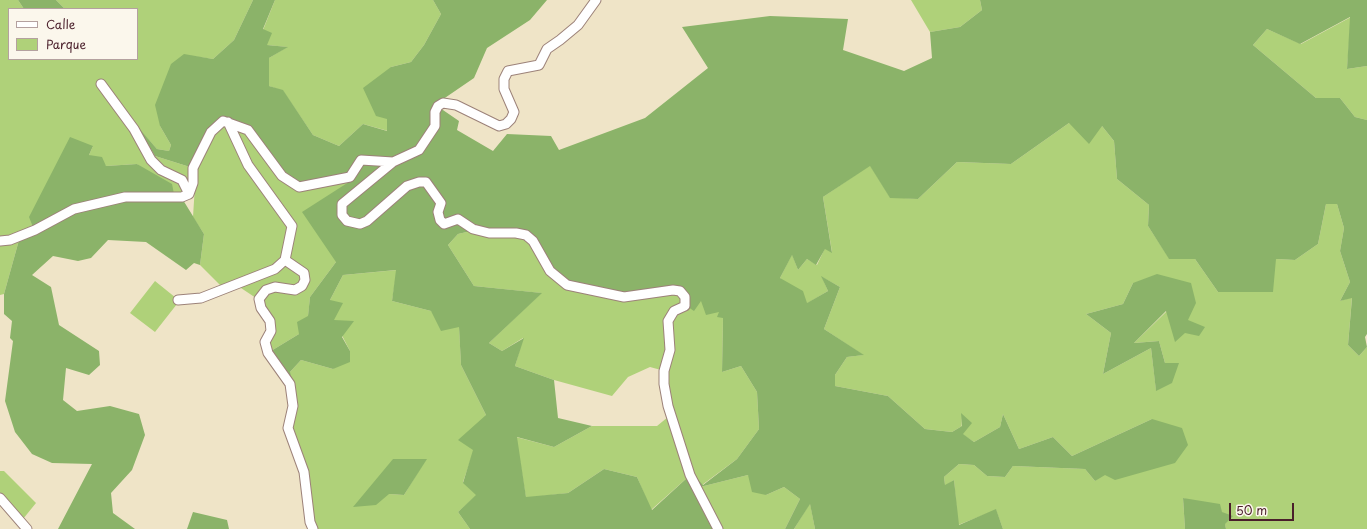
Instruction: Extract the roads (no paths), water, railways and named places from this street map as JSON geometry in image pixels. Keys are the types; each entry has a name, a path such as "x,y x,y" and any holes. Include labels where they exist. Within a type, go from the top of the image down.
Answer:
{"street":[{"path":"596,0 578,25 547,49 539,65 508,71 504,78 504,90 514,112 511,120 506,124 499,126 456,105 443,103 438,106 435,112 435,126 419,150 393,162 342,204 342,215 347,221 360,224 367,221 407,186 419,182 426,182 441,202 438,212 440,220 444,224 458,220 473,229 489,233 526,235 533,241 550,271 568,286 624,297 673,290 680,291 685,297 685,306 674,311 668,321 670,350 664,371 664,384 668,406 690,475 718,529"},
{"path":"101,84 134,129 151,160 161,170 182,180 189,194"},
{"path":"0,241 10,240 35,230 74,209 125,197 182,197 189,194 193,183 193,168 205,142 215,129 223,122 228,122 248,130 282,176 299,187 350,177 360,160 393,162"},
{"path":"178,300 200,298 275,270 285,260 292,226 248,165 228,122"},
{"path":"285,260 304,273 305,280 302,286 295,290 275,287 266,290 259,299 261,308 270,321 271,331 266,342 268,353 290,384 293,406 288,428 304,472 310,522 313,529"},
{"path":"0,498 27,529"}]}
